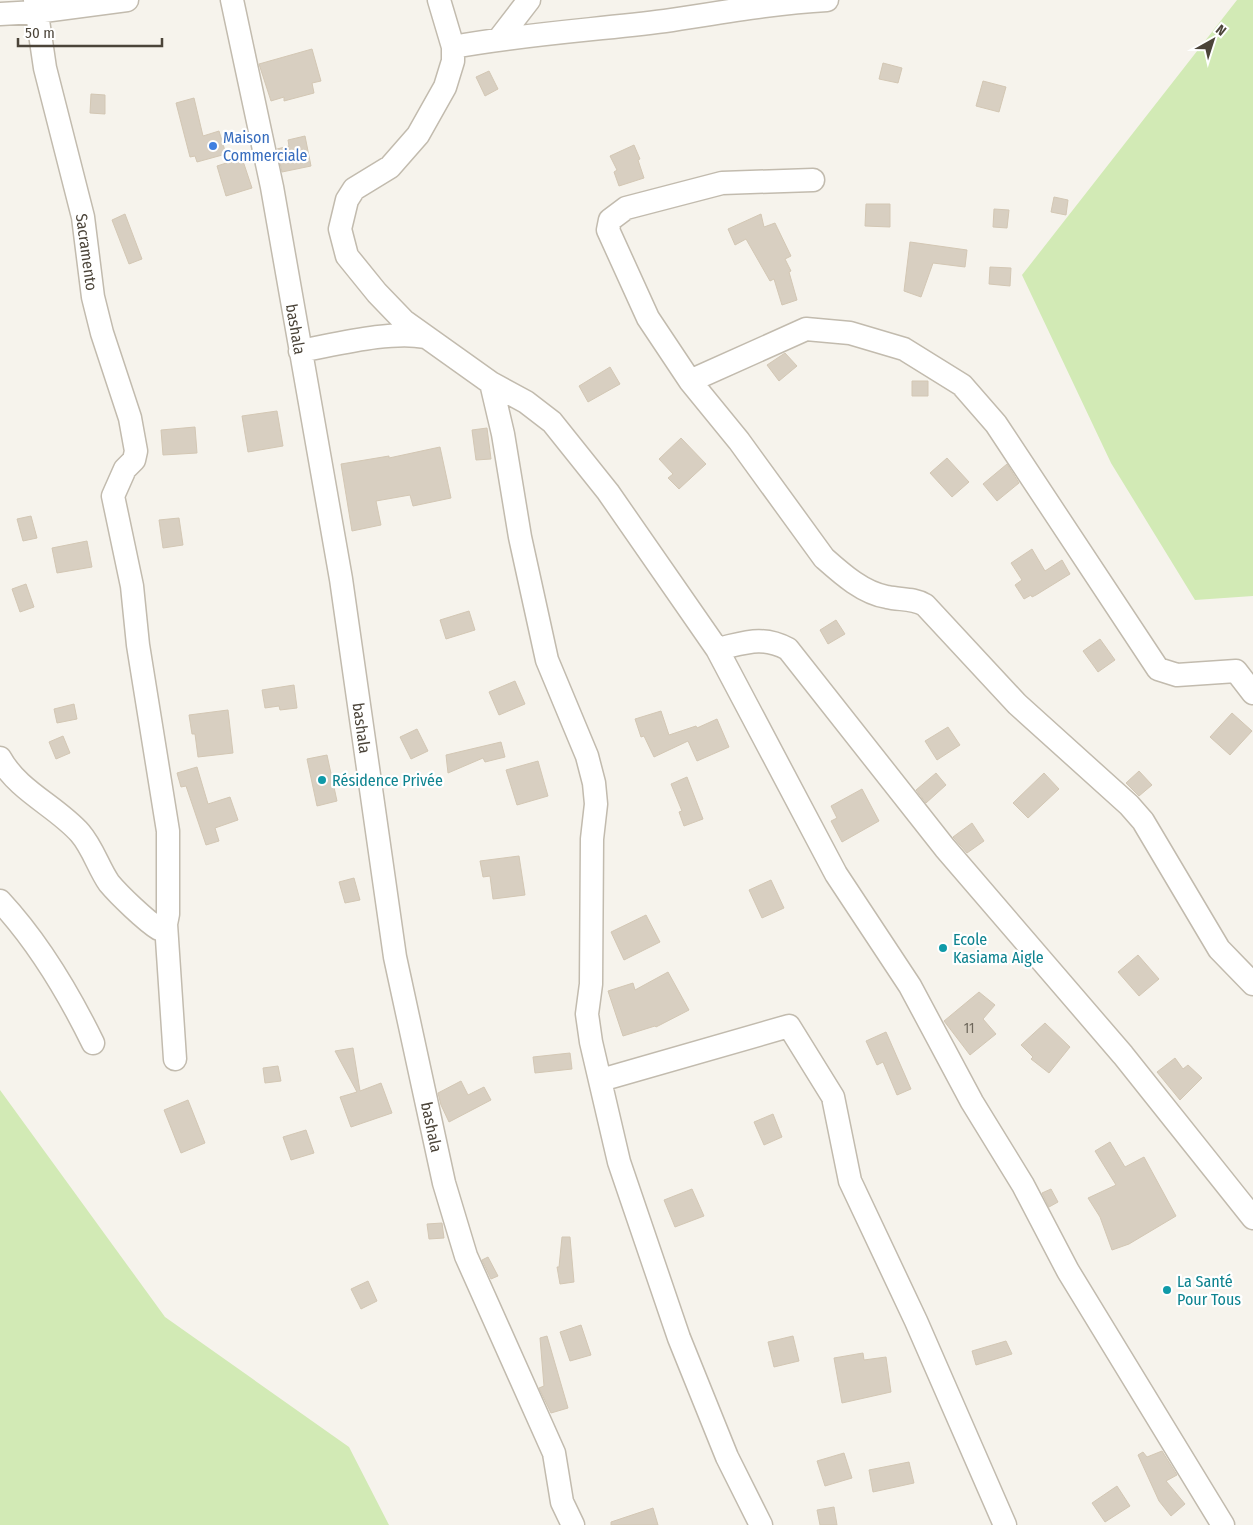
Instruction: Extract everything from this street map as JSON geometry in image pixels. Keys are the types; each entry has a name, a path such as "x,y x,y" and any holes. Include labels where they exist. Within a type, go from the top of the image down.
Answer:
{"street":[{"path":"0,14 35,6 127,0"},
{"name":"bashala","path":"232,0 272,187 341,580 395,957 444,1183 466,1256 554,1453 562,1502 573,1525"},
{"path":"439,0 453,47 453,61 445,87 418,135 390,167 354,189 347,200 340,228 347,256 377,293 404,321 491,383 526,402 552,422 608,492 717,649 836,874 910,986 972,1102 1023,1185 1068,1271 1223,1525"},
{"path":"499,39 529,0"},
{"path":"453,47 499,39 664,21 778,1 827,0"},
{"name":"Sacramento","path":"35,6 45,68 83,217 92,297 130,418 136,451 134,460 125,469 113,496 132,586 138,645 167,819 170,862 166,924"},
{"path":"813,180 722,182 626,208 610,220 608,230 648,318 690,381 739,441 824,558 839,571 870,592 886,597 918,601 925,605 1016,704 1129,805 1143,820 1219,949 1253,984"},
{"path":"690,381 806,329 850,333 904,349 962,385 996,424 1158,669 1177,676 1236,671 1253,693"},
{"path":"300,351 360,340 414,335 425,337"},
{"path":"491,383 503,434 520,537 548,660 587,756 594,783 596,804 592,840 591,984 587,1014 591,1042 619,1162 679,1338 727,1457 761,1525"},
{"path":"717,649 763,639 775,642 788,649 945,848 1123,1055 1253,1218"},
{"path":"0,758 16,778 79,832 88,843 109,882 122,896 150,924 159,929 166,924"},
{"path":"0,901 26,928 72,1002 93,1043"},
{"path":"166,924 175,1059"},
{"path":"601,1080 789,1026 833,1097 850,1181 916,1320 1004,1525"}],"green space":[{"path":"1237,0 1253,0 1253,596 1195,600 1111,463 1022,275"},
{"path":"0,1090 165,1317 349,1447 389,1525 0,1525"}],"building":[{"path":"312,49 321,81 312,83 314,93 284,101 284,97 271,101 259,64"},
{"path":"883,63 902,68 898,83 879,79"},
{"path":"489,71 498,89 485,96 476,77"},
{"path":"983,81 1006,87 999,112 976,106"},
{"path":"91,94 105,95 105,114 90,113"},
{"path":"194,98 203,136 219,131 226,154 197,162 195,156 190,157 176,103"},
{"path":"305,136 311,166 282,172 277,149 289,146 288,140"},
{"path":"634,145 640,159 638,160 644,178 619,186 614,172 617,170 610,156"},
{"path":"242,158 252,188 226,196 217,166"},
{"path":"1054,197 1068,200 1066,215 1051,212"},
{"path":"866,204 890,204 890,227 865,226"},
{"path":"994,209 1009,210 1007,228 993,227"},
{"path":"125,214 142,259 129,264 112,220"},
{"path":"761,214 764,227 775,223 791,256 785,259 791,271 789,272 797,300 782,305 774,279 770,281 746,239 735,245 728,229"},
{"path":"910,242 967,250 965,267 933,263 921,297 904,291"},
{"path":"990,267 1011,268 1010,286 989,284"},
{"path":"785,353 797,366 779,381 767,365"},
{"path":"610,367 620,384 588,402 579,386"},
{"path":"912,381 928,381 928,396 912,396"},
{"path":"277,411 283,446 248,452 242,416"},
{"path":"195,427 197,453 163,455 161,430"},
{"path":"487,428 491,459 476,460 472,430"},
{"path":"681,438 706,464 679,489 668,478 673,474 659,459"},
{"path":"440,447 451,498 413,506 410,495 376,501 381,525 352,531 341,464 389,456 389,458"},
{"path":"947,458 969,482 952,497 930,473"},
{"path":"1007,464 1019,483 997,501 983,484"},
{"path":"31,516 37,538 23,541 17,519"},
{"path":"179,518 183,545 163,548 159,520"},
{"path":"87,541 92,567 57,573 52,548"},
{"path":"1032,549 1045,571 1062,560 1070,574 1036,595 1032,597 1031,595 1024,599 1015,585 1022,580 1011,563"},
{"path":"26,584 34,607 20,612 12,589"},
{"path":"469,611 475,630 446,639 440,620"},
{"path":"836,620 845,634 828,644 820,630"},
{"path":"1100,639 1115,660 1098,672 1083,651"},
{"path":"515,681 525,704 499,715 489,692"},
{"path":"294,685 297,708 280,710 279,706 265,708 262,690"},
{"path":"74,704 77,719 57,723 54,709"},
{"path":"228,710 233,753 198,757 195,734 192,734 189,715"},
{"path":"661,711 669,735 696,726 697,728 717,719 729,747 697,761 688,741 654,757 644,736 641,737 635,719"},
{"path":"1232,713 1252,731 1230,755 1210,737"},
{"path":"948,727 960,745 937,760 925,741"},
{"path":"417,729 428,751 411,759 400,737"},
{"path":"63,736 70,753 56,759 49,742"},
{"path":"501,742 505,757 485,762 483,758 448,773 446,755"},
{"name":"Résidence Privée","path":"327,755 337,801 317,806 307,759"},
{"path":"538,761 548,796 517,805 506,770"},
{"path":"197,767 208,804 230,797 238,820 215,828 219,841 206,845 186,786 181,787 177,773"},
{"path":"1139,771 1152,785 1139,796 1126,783"},
{"path":"936,773 946,785 926,803 916,790"},
{"path":"1044,773 1059,789 1028,818 1013,803"},
{"path":"687,777 703,819 684,826 679,812 682,811 671,784"},
{"path":"862,789 879,821 842,842 831,821 837,818 831,806"},
{"path":"972,823 984,841 967,853 953,837"},
{"path":"519,856 525,895 493,899 490,876 483,877 480,861"},
{"path":"354,878 360,900 345,903 339,882"},
{"path":"771,880 784,908 762,918 749,890"},
{"path":"646,915 660,942 624,960 611,932"},
{"path":"1138,955 1159,979 1139,996 1118,972"},
{"path":"668,972 689,1010 656,1027 623,1036 608,991 633,983 635,990"},
{"path":"979,992 995,1005 983,1019 996,1034 970,1055 944,1021"},
{"path":"1045,1023 1070,1047 1049,1073 1031,1059 1033,1057 1021,1045"},
{"path":"886,1032 911,1089 897,1095 883,1062 877,1065 866,1041"},
{"path":"353,1048 360,1091 381,1083 392,1113 351,1127 340,1097 357,1092 335,1051"},
{"path":"570,1053 572,1069 535,1073 533,1057"},
{"path":"1175,1058 1183,1069 1188,1065 1202,1078 1180,1100 1157,1072"},
{"path":"278,1066 281,1081 265,1083 263,1068"},
{"path":"461,1081 468,1095 484,1087 491,1100 449,1122 438,1093"},
{"path":"188,1100 205,1143 181,1153 164,1110"},
{"path":"773,1114 782,1137 764,1145 754,1122"},
{"path":"306,1130 314,1153 291,1160 283,1137"},
{"path":"1110,1142 1125,1167 1144,1157 1176,1216 1129,1244 1112,1250 1100,1217 1088,1198 1116,1185 1095,1151"},
{"path":"692,1189 704,1216 675,1227 664,1200"},
{"path":"1051,1189 1058,1202 1049,1207 1042,1193"},
{"path":"442,1223 444,1238 429,1239 427,1224"},
{"path":"562,1237 570,1237 574,1282 560,1284 557,1267 559,1267"},
{"path":"488,1257 498,1276 491,1279 482,1260"},
{"path":"368,1281 377,1301 361,1309 351,1289"},
{"path":"581,1325 591,1355 570,1361 560,1332"},
{"path":"547,1336 568,1408 551,1413 539,1388 544,1386 540,1338"},
{"path":"793,1336 799,1361 774,1367 768,1342"},
{"path":"1006,1341 1012,1354 976,1365 972,1351"},
{"path":"863,1353 864,1360 886,1357 891,1392 842,1403 834,1358"},
{"path":"1162,1451 1177,1475 1166,1481 1185,1504 1171,1516 1159,1501 1138,1455 1143,1452 1147,1457"},
{"path":"844,1453 852,1478 825,1486 817,1461"},
{"path":"909,1462 914,1483 873,1492 869,1470"},
{"path":"1117,1486 1130,1506 1105,1522 1092,1503"},
{"path":"834,1507 837,1525 820,1525 817,1510"},
{"path":"653,1508 658,1525 611,1525 611,1522"}],"place":[{"name":"Maison Commerciale","path":"213,146"},
{"name":"Résidence Privée","path":"322,780"},
{"name":"Ecole Kasiama Aigle","path":"943,948"},
{"name":"La Santé Pour Tous","path":"1167,1290"}]}
